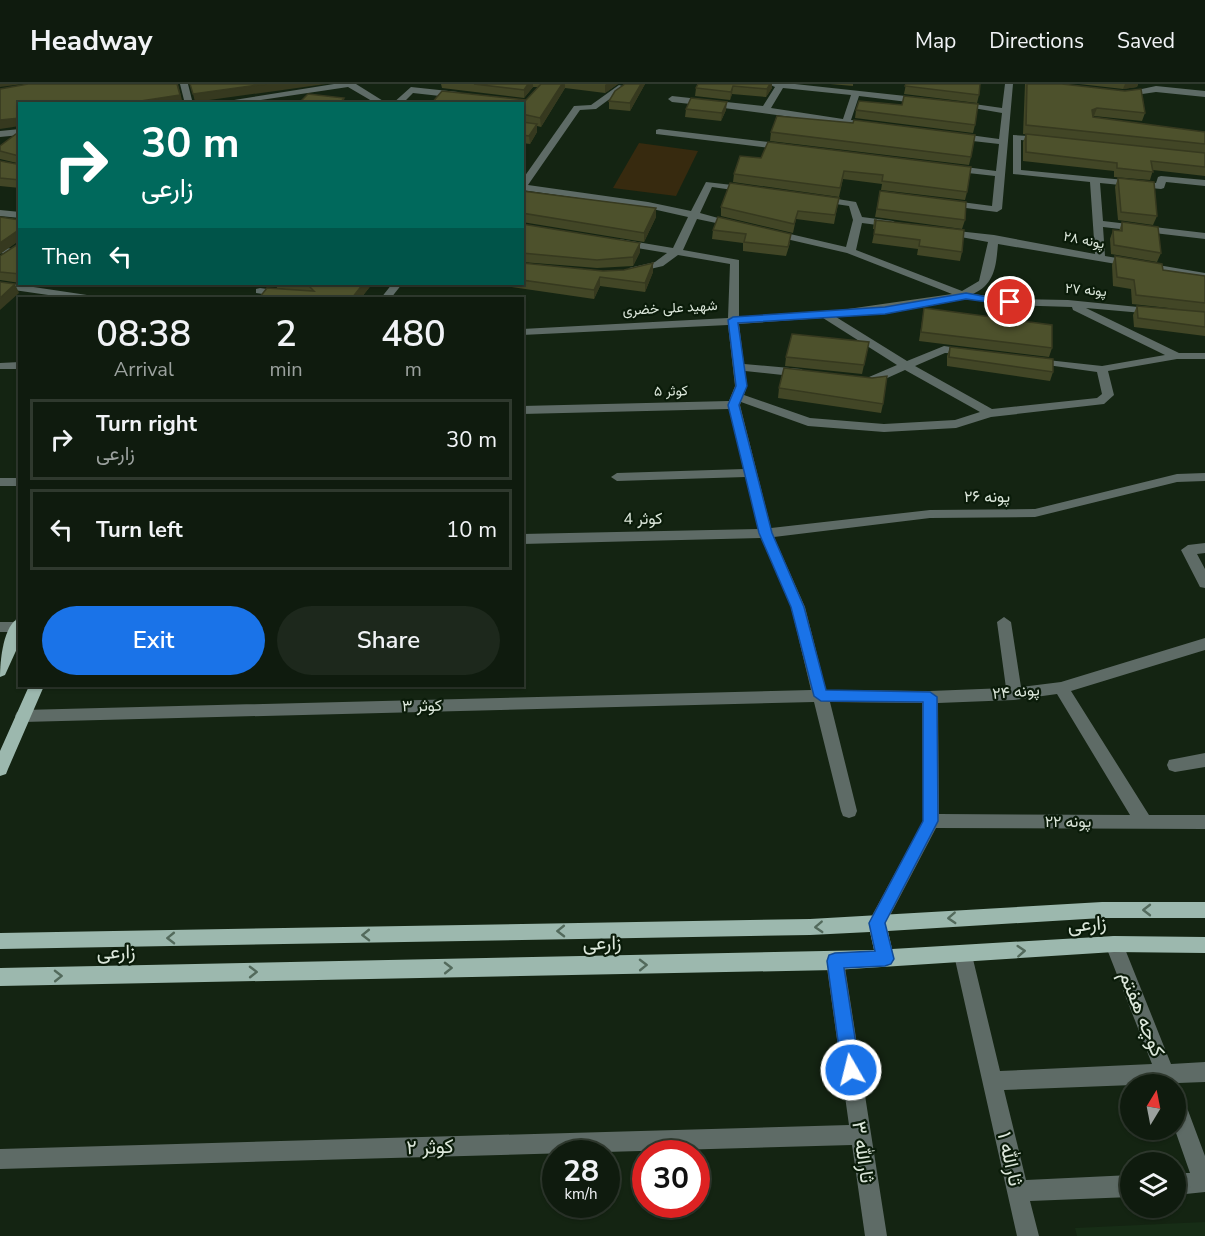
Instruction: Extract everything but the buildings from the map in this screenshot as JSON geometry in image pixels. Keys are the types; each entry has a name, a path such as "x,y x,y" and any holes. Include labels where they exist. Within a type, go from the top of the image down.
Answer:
{"main road":[{"path":"0,671 18,627"},
{"path":"0,769 36,687"},
{"name":"زارعی","path":"0,941 810,927 1102,910 1205,910"},
{"path":"877,923 885,959"},
{"name":"زارعی","path":"0,977 835,961 1114,944 1205,945"}],"street":[{"path":"184,84 188,102"},
{"path":"265,84 269,96"},
{"path":"227,102 350,84 381,102"},
{"path":"770,84 929,102"},
{"path":"939,202 997,209 1009,84"},
{"path":"766,109 780,85"},
{"path":"524,184 577,108 593,107 622,87"},
{"path":"1112,93 1123,94 1156,89 1205,94"},
{"path":"398,102 411,90 469,97"},
{"path":"846,122 856,94"},
{"path":"672,99 766,109 790,115 880,126"},
{"path":"951,104 1007,111"},
{"path":"0,134 18,132"},
{"path":"659,132 800,149"},
{"path":"947,135 1003,142"},
{"path":"1052,141 1016,137 1016,172 1161,186 1161,179 1205,183"},
{"path":"941,167 1000,174"},
{"path":"1095,179 1100,258"},
{"path":"626,272 659,264 677,250 696,215 709,184 753,190"},
{"path":"524,187 696,215 751,228"},
{"path":"809,198 853,204 858,220 850,251"},
{"path":"0,213 18,215"},
{"path":"858,220 902,226"},
{"path":"1098,223 1205,236"},
{"path":"762,230 850,251 966,296 981,286 992,261 994,238"},
{"name":"پونه ۲۸","path":"936,230 994,238 1205,276"},
{"path":"611,240 735,262 733,320 741,386 735,401 750,473 766,533 798,607 849,811"},
{"path":"0,250 17,250"},
{"path":"0,262 17,250"},
{"path":"0,285 80,297"},
{"path":"387,297 396,285"},
{"path":"260,291 302,297"},
{"name":"پونه ۲۷","path":"966,296 1010,302 1068,303 1171,312"},
{"name":"شهید علی خضری","path":"524,332 826,315 885,310 966,296"},
{"path":"1068,303 1177,356"},
{"path":"826,315 907,366 990,413"},
{"path":"848,379 870,381 944,349 978,353"},
{"path":"1023,359 1102,369 1177,356 1205,356"},
{"path":"0,366 18,365"},
{"path":"737,367 815,375"},
{"path":"735,401 808,422 884,428 956,424 990,413 1100,401 1108,395 1102,369"},
{"name":"کوثر ۵","path":"524,410 735,401"},
{"path":"617,477 750,473"},
{"name":"پونه ۲۶","path":"766,533 930,514 1035,513 1177,478 1205,477"},
{"path":"0,482 18,482"},
{"name":"کوثر 4","path":"524,539 766,533"},
{"path":"1205,548 1188,550 1205,583"},
{"path":"1004,622 1014,694"},
{"path":"0,627 18,625"},
{"name":"پونه ۲۴","path":"821,696 930,697 1014,694 1061,688 1205,644"},
{"path":"1061,688 1144,822"},
{"name":"کوثر ۳","path":"23,716 821,696"},
{"path":"877,923 931,821 930,697"},
{"path":"1175,765 1205,760"},
{"name":"پونه ۲۲","path":"931,821 1205,822"},
{"name":"کوچه هفتم","path":"1114,944 1165,1074"},
{"name":"ثارالله ۱","path":"963,955 1028,1236"},
{"name":"ثارالله ۳","path":"835,961 876,1236"},
{"path":"1186,1076 1205,1072"},
{"path":"992,1081 1120,1080"},
{"path":"1186,1131 1205,1182 1186,1183"},
{"name":"کوثر ۲","path":"0,1159 860,1135"},
{"path":"1017,1191 1120,1186"}],"shaded area":[{"path":"639,143 698,151 676,196 613,188"},
{"path":"1205,1222 1205,1236 1077,1236 1075,1228"}],"route":[{"path":"851,1070 835,961 885,959 877,923 931,821 930,697 821,696 798,607 766,533 734,405 741,386 733,320 885,310 966,296 1010,302"}]}
